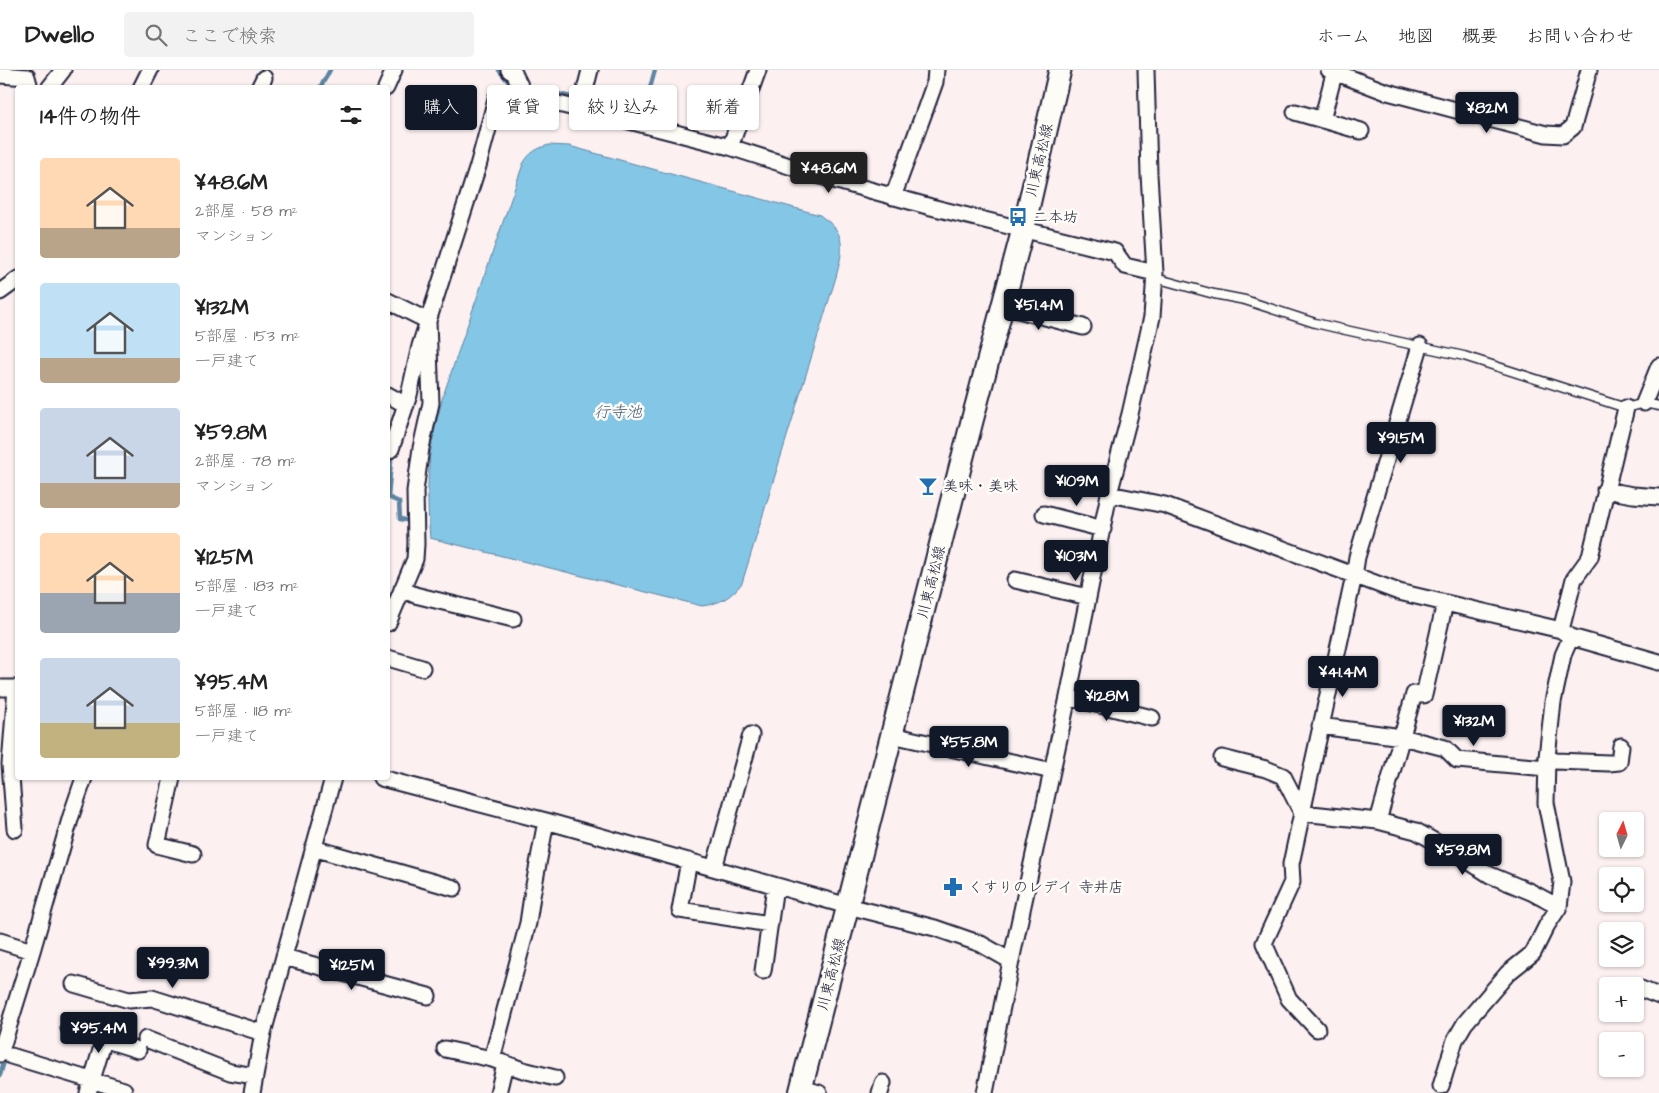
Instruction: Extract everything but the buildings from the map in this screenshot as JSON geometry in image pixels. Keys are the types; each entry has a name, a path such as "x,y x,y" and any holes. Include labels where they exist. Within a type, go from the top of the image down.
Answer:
{"main road":[{"name":"川東高松線","path":"807,1091 848,906 1023,228 1060,70"}],"street":[{"path":"52,85 63,70"},
{"path":"142,85 150,70"},
{"path":"387,85 394,70"},
{"path":"586,85 590,70"},
{"path":"730,147 758,70"},
{"path":"985,1093 1010,961 1068,697 1109,494 1130,414 1152,317 1155,275 1146,70"},
{"path":"1322,120 1333,70 1384,91 1546,134 1563,135 1573,127 1589,70"},
{"path":"893,197 934,82 933,71"},
{"path":"0,75 27,77 29,85"},
{"path":"390,450 392,449 406,405 420,346 478,166 496,99 517,80 569,98"},
{"path":"1295,112 1361,131"},
{"path":"673,130 893,197 1115,252 1125,266 1155,275"},
{"path":"0,292 15,281"},
{"path":"390,302 428,321"},
{"path":"1003,306 1083,327"},
{"path":"390,619 415,559 415,491 421,448 431,402 428,321"},
{"path":"1317,1029 1289,1000 1264,943 1292,882 1291,864 1357,557 1420,346"},
{"path":"1652,405 1659,366"},
{"path":"390,396 406,405"},
{"path":"1441,1086 1455,1040 1465,1023 1508,973 1533,953 1558,907 1562,882 1546,803 1547,762 1553,702 1563,656 1574,579 1590,557 1626,408"},
{"path":"1605,490 1659,497"},
{"path":"1109,494 1165,505 1399,592 1566,634 1659,662"},
{"path":"1044,514 1103,529"},
{"path":"1015,580 1088,597"},
{"path":"402,589 415,595 513,619"},
{"path":"1378,821 1414,694 1424,695 1445,603"},
{"path":"390,659 422,668"},
{"path":"0,688 15,688"},
{"path":"1068,697 1152,718"},
{"path":"15,710 10,764 15,829"},
{"path":"1320,726 1402,737 1445,748 1457,760 1609,763 1619,762 1621,746"},
{"path":"714,868 751,735"},
{"path":"892,736 1052,771"},
{"path":"1222,758 1266,769 1283,776 1302,813"},
{"path":"83,780 32,951 6,1015 6,1055 90,1087 124,1090"},
{"path":"172,780 157,845 193,854"},
{"path":"252,1093 263,1033 332,780"},
{"path":"389,780 546,821 775,886 935,928 981,944 1010,961"},
{"path":"1302,813 1378,821 1416,831 1459,854 1490,875 1532,892 1558,907"},
{"path":"498,1093 499,1061 528,923 546,821"},
{"path":"313,848 454,888"},
{"path":"689,861 680,910 770,924"},
{"path":"763,971 775,886"},
{"path":"0,941 32,951"},
{"path":"284,957 428,996"},
{"path":"74,984 129,1000 152,998 263,1033"},
{"path":"1644,990 1659,996"},
{"path":"69,1028 104,1040 142,1045 230,1072 255,1076"},
{"path":"90,1087 104,1040"},
{"path":"445,1049 499,1061 555,1078"}],"lane":[{"path":"1155,275 1214,294 1245,300 1341,330 1464,356 1626,408 1652,405"}],"water":[{"name":"行寺池","path":"549,145 569,146 820,215 832,225 840,238 841,251 836,277 742,583 729,596 715,603 702,606 430,538 428,477 434,432 443,396 523,164 534,152"}],"waterway":[{"path":"322,85 330,70"},
{"path":"499,70 511,85"},
{"path":"559,94 614,104 645,106 655,70"},
{"path":"390,472 391,460"},
{"path":"390,498 399,502 400,519 411,521"},
{"path":"53,905 64,866"},
{"path":"0,1075 6,1055"}],"place":[{"name":"二本坊","path":"1018,217"},
{"name":"美味・美味","path":"928,486"},
{"name":"くすりのレデイ 寺井店","path":"953,887"}]}
